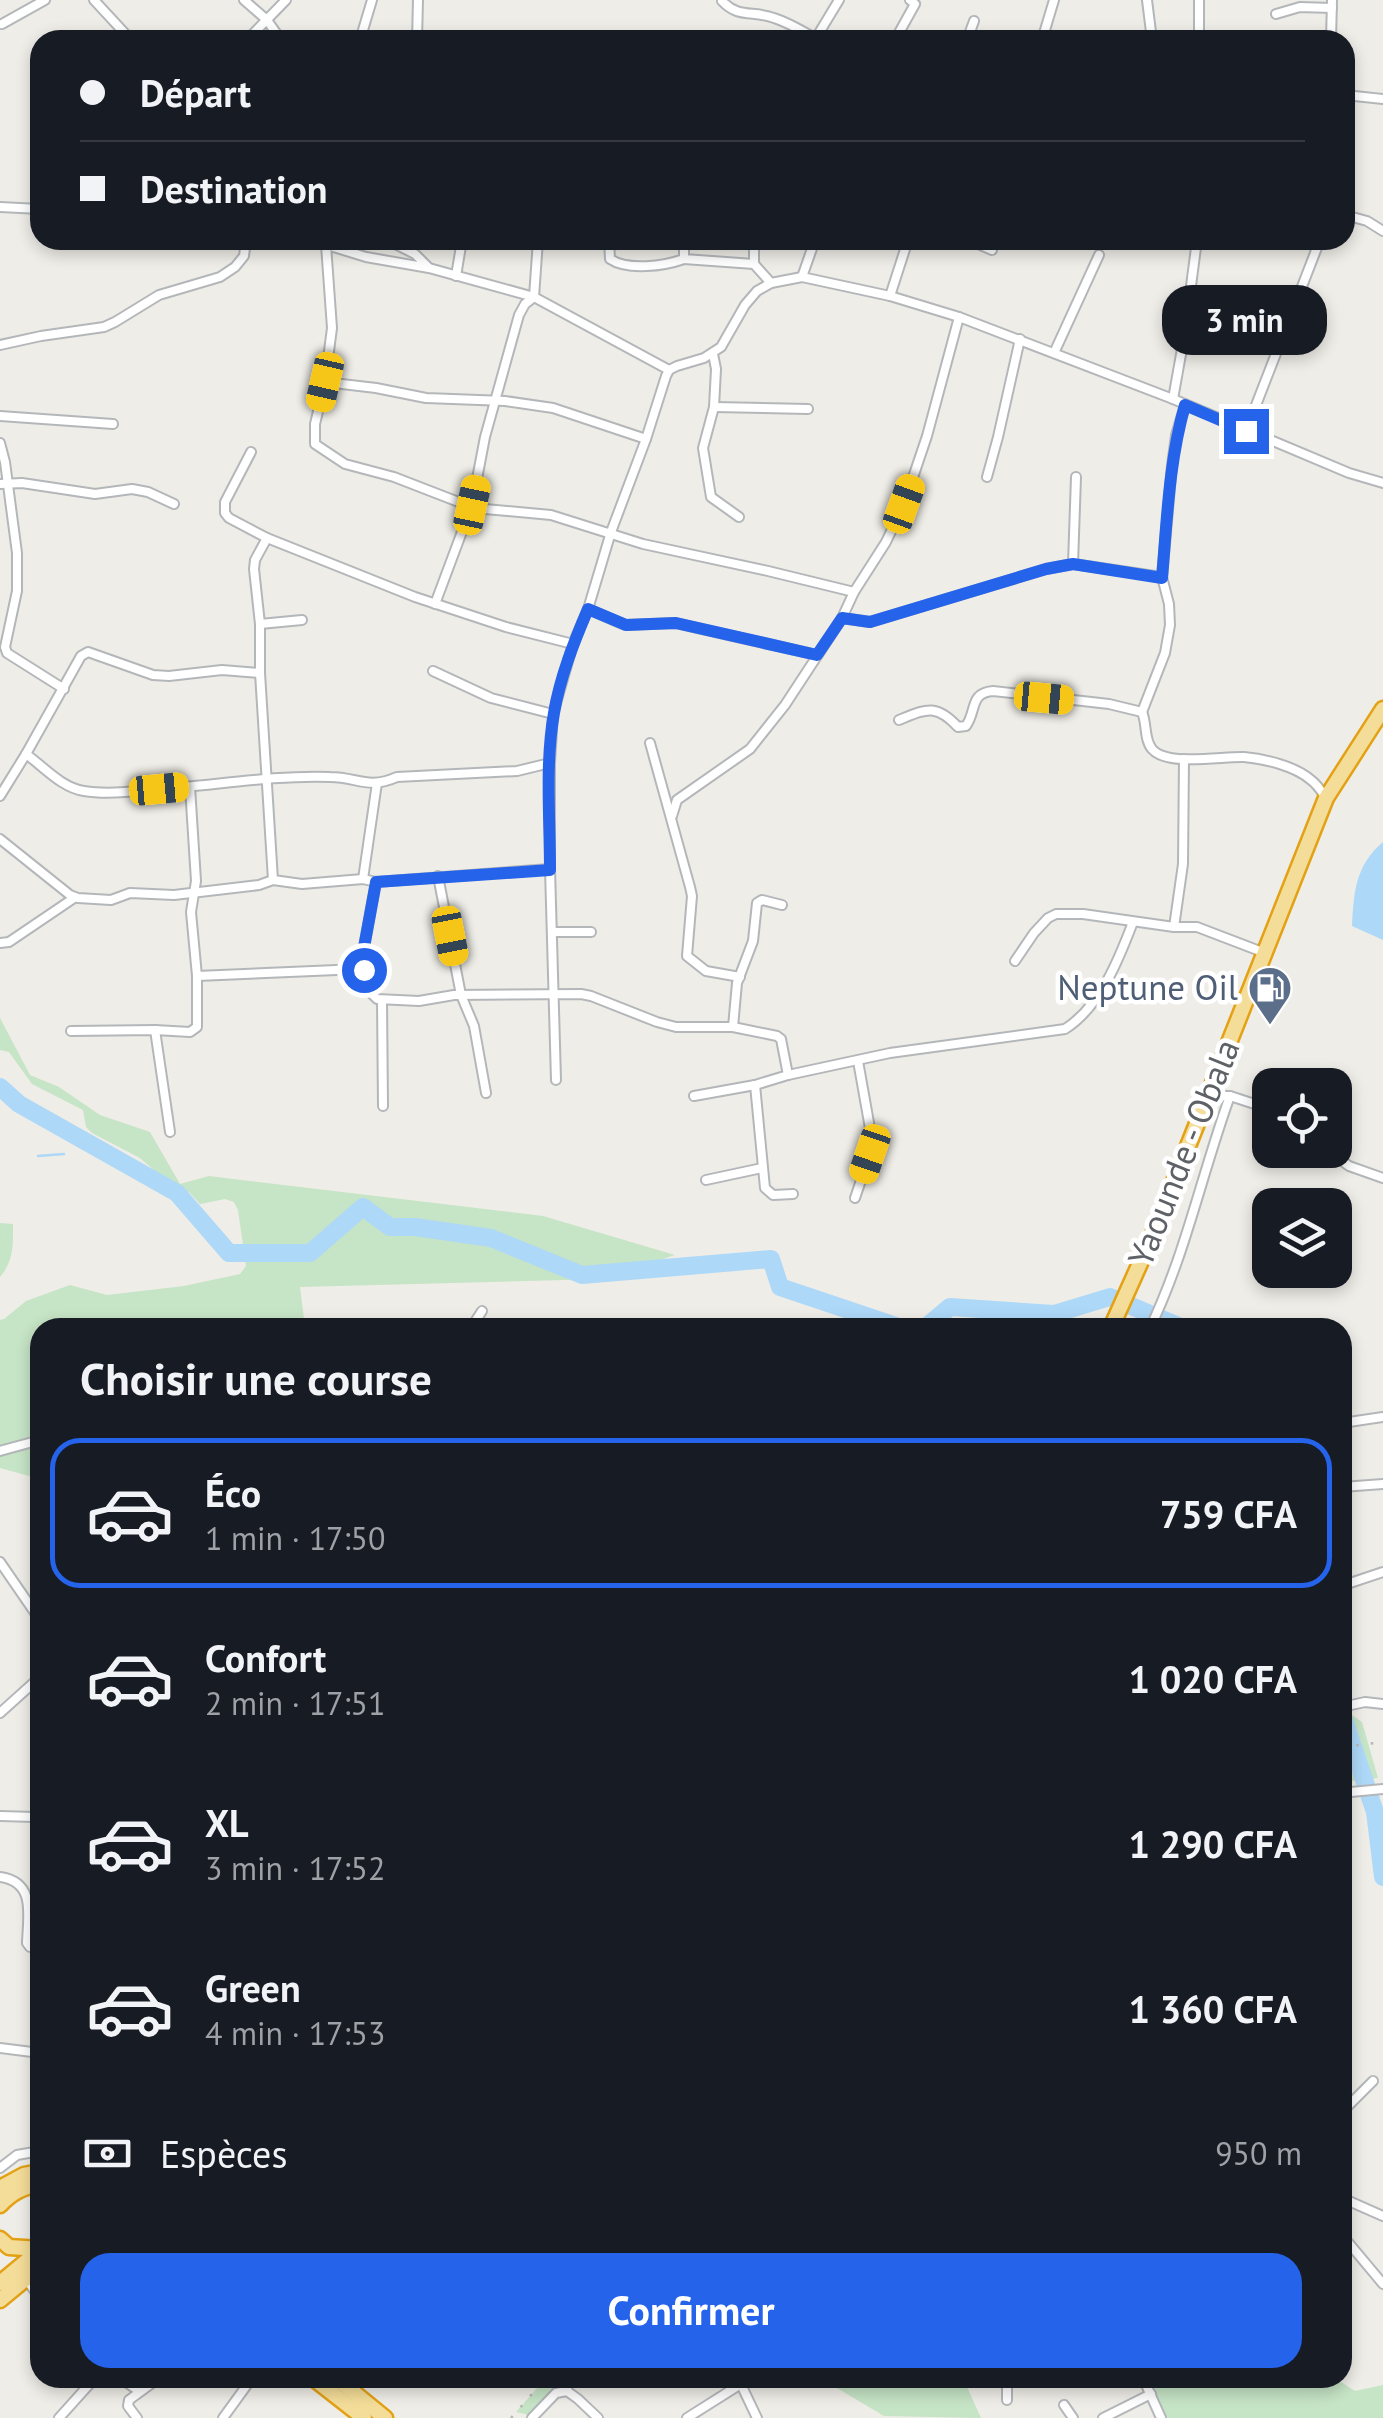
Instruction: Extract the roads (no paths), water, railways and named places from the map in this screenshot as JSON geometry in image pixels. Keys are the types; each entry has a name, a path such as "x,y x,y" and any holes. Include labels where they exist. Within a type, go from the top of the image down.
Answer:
{"highway":[{"name":"Yaounde - Obala","path":"1115,1318 1210,1096 1326,798 1383,708"},
{"path":"0,2188 30,2173"},
{"path":"0,2205 8,2196 30,2186"},
{"path":"0,2239 9,2247 30,2248"},
{"path":"0,2283 30,2258"},
{"path":"0,2300 30,2276"},
{"path":"326,2388 364,2418"},
{"path":"348,2388 386,2418"}],"street":[{"path":"2,24 45,0"},
{"path":"94,0 122,30"},
{"path":"244,0 274,30"},
{"path":"258,30 286,0"},
{"path":"363,30 372,0"},
{"path":"417,30 418,0"},
{"path":"822,30 839,0"},
{"path":"1045,30 1054,0"},
{"path":"1147,0 1151,30"},
{"path":"1199,30 1200,0"},
{"path":"722,1 730,10 768,16 798,30"},
{"path":"900,30 915,1"},
{"path":"1276,14 1332,4 1331,30"},
{"path":"971,30 974,21"},
{"path":"1355,96 1383,99"},
{"path":"0,207 30,209"},
{"path":"1355,218 1383,230"},
{"path":"0,346 104,327 159,295 220,277 236,267 245,250"},
{"path":"326,250 332,328 315,424 316,444 346,464 456,502 552,516 643,544 854,592"},
{"path":"343,250 429,268 534,298 669,370 713,354 745,305 771,283 802,277 890,296 1020,339 1349,473 1383,483"},
{"path":"407,250 429,268"},
{"path":"456,276 460,250"},
{"path":"534,298 537,250"},
{"path":"608,250 612,262 620,264 668,264 684,259 754,264"},
{"path":"684,250 684,259"},
{"path":"754,250 754,264 771,283"},
{"path":"802,277 811,250"},
{"path":"890,296 905,250"},
{"path":"1172,399 1196,250"},
{"path":"1246,431 1316,250"},
{"path":"1054,353 1099,255"},
{"path":"435,604 472,505 519,315 534,298"},
{"path":"672,816 677,800 750,749 842,618 886,542 904,504 927,436 959,317"},
{"path":"987,477 1020,339"},
{"path":"713,354 714,407 703,448 709,493 715,502 740,517"},
{"path":"556,1080 550,870 553,714 573,644 669,370"},
{"path":"325,382 426,398 495,401 567,411 646,439"},
{"path":"1185,405 1172,465 1162,578 1170,604 1170,625 1165,652 1142,712 1148,742 1160,755 1184,759 1264,760 1312,780 1326,798"},
{"path":"714,407 808,409"},
{"path":"0,416 113,424"},
{"path":"0,443 18,581 5,648 64,689"},
{"path":"251,452 224,507 229,518 267,538 435,604 573,644"},
{"path":"1073,564 1076,477"},
{"path":"4,484 96,494 132,489 174,504"},
{"path":"267,538 254,569 272,880"},
{"path":"842,618 870,622 1073,564 1162,578"},
{"path":"588,609 626,625 676,623 817,655"},
{"path":"260,624 302,620"},
{"path":"0,796 82,656 88,652 153,675 222,670 260,673"},
{"path":"433,671 491,698 553,714"},
{"path":"899,720 926,709 947,716 958,727 966,726 977,696 993,691 1110,704 1142,712"},
{"path":"650,743 692,896 687,956 706,972 740,977"},
{"path":"26,754 69,787 89,792 331,776 363,784 416,775 517,771 550,763"},
{"path":"1174,927 1183,864 1184,759"},
{"path":"362,880 377,783"},
{"path":"71,1031 190,1032 198,1027 198,976 191,912 196,891 190,787"},
{"path":"0,840 74,898 111,900 130,893 174,895 259,886 272,880 302,884 376,882 550,870"},
{"path":"438,876 461,995 474,1026 486,1093"},
{"path":"358,971 376,882"},
{"path":"0,943 9,942 74,898"},
{"path":"733,1027 736,988 753,941 757,903 762,900 782,905"},
{"path":"1015,961 1034,933 1056,914 1197,927 1266,953"},
{"path":"694,1096 901,1051 1065,1029 1098,995 1133,922"},
{"path":"552,932 591,932"},
{"path":"198,976 358,971 368,974 373,996 382,1001 461,995 591,996 676,1027 733,1027 777,1036 781,1039 788,1075"},
{"path":"382,1001 383,1106"},
{"path":"155,1030 170,1132"},
{"path":"855,1198 873,1145 858,1060"},
{"path":"755,1085 767,1192 773,1196 793,1194"},
{"path":"1210,1096 1230,1096 1252,1103"},
{"path":"1155,1318 1185,1242 1230,1096"},
{"path":"1352,1167 1383,1178"},
{"path":"706,1180 762,1168"},
{"path":"478,1318 482,1312"},
{"path":"1352,1422 1383,1418"},
{"path":"0,1451 30,1443"},
{"path":"1352,1486 1383,1484"},
{"path":"0,1562 30,1606"},
{"path":"1352,1582 1383,1572"},
{"path":"0,1713 30,1686"},
{"path":"1352,1705 1383,1704"},
{"path":"1352,1792 1383,1789"},
{"path":"0,1816 30,1817"},
{"path":"0,1877 18,1883 26,1895 30,1947"},
{"path":"0,2048 30,2052"},
{"path":"1352,2102 1373,2081"},
{"path":"0,2168 30,2153"},
{"path":"1352,2202 1383,2216"},
{"path":"1352,2248 1383,2284"},
{"path":"26,2279 30,2284"},
{"path":"59,2418 87,2388"},
{"path":"136,2418 128,2402 142,2388"},
{"path":"223,2418 245,2388"},
{"path":"567,2388 567,2392"},
{"path":"688,2418 734,2388"},
{"path":"742,2388 757,2418"},
{"path":"1006,2400 1007,2388"},
{"path":"1148,2388 1161,2418"},
{"path":"532,2418 556,2393 567,2392 598,2418"},
{"path":"1103,2418 1151,2394"},
{"path":"1064,2405 1074,2418"}],"water":[{"path":"1383,842 1383,940 1352,926 1361,870"}],"waterway":[{"path":"0,1087 19,1104 177,1193 229,1253 310,1253 363,1207 390,1227 491,1238 582,1275 771,1259 780,1287 872,1318"},
{"path":"38,1156 64,1154"},
{"path":"937,1318 950,1307 1054,1314 1110,1297 1159,1318"},
{"path":"1352,1744 1375,1812 1383,1877"}],"railway":[{"path":"1352,1746 1383,1742"},
{"path":"511,2418 537,2388"}],"place":[{"name":"Neptune Oil","path":"1270,1026"}]}
